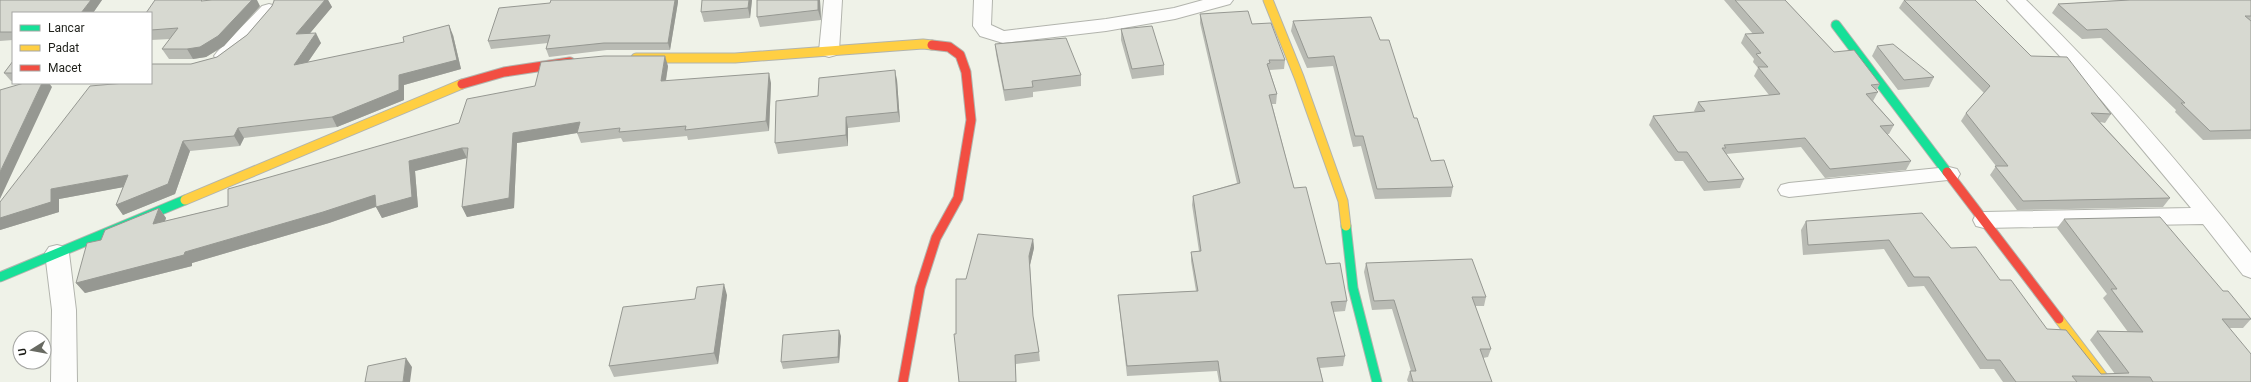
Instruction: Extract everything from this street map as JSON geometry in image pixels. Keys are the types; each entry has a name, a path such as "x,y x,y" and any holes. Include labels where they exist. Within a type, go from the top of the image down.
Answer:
{"street":[{"path":"829,51 833,0"},
{"path":"983,0 982,26 986,32 1002,37 1106,25 1173,6 1224,0"},
{"path":"1268,0 1299,76 1343,201 1353,288 1377,382"},
{"path":"2016,0 2105,90 2210,216 2251,269"},
{"path":"209,64 223,58 270,10"},
{"path":"1836,25 2107,382"},
{"path":"623,58 735,58 923,44 949,47 960,55 966,72 971,120 958,198 936,238 920,288 903,382"},
{"path":"0,278 57,253 197,197 468,82 504,72 535,66 578,61"},
{"path":"1789,190 1949,174"},
{"path":"1984,220 2210,216"},
{"path":"57,253 64,310 64,382"}],"building":[{"path":"0,0 91,0 82,12 12,12 12,32 0,32"},
{"path":"155,0 252,0 218,36 200,47 187,49 162,49 178,28 152,30 152,12 147,12"},
{"path":"325,0 296,34 316,33 294,65 404,42 403,37 449,25 457,60 399,75 399,90 332,117 238,128 234,136 183,141 168,184 116,205 128,175 51,189 51,202 0,218 0,202 90,86 113,84 152,84 152,64 191,64 217,57 247,35 272,6 274,1"},
{"path":"551,0 675,0 668,43 604,43 546,49 550,35 488,41 499,8 550,3"},
{"path":"702,0 749,0 748,8 701,12"},
{"path":"757,0 818,0 818,10 757,17"},
{"path":"1735,0 1785,0 1834,52 1854,50 1880,84 1871,85 1878,92 1866,94 1894,125 1880,126 1911,161 1830,169 1805,138 1724,145 1726,148 1722,148 1744,179 1708,182 1687,152 1678,152 1653,116 1705,111 1698,102 1780,94 1758,67 1768,67 1756,54 1761,53 1745,34 1764,33"},
{"path":"1904,0 1975,0 2031,56 2067,57 2111,114 2091,113 2170,198 2023,201 1995,166 2008,166 1966,113 1990,86"},
{"path":"2130,0 2251,0 2251,16 2245,16 2251,21 2251,130 2210,131 2181,103 2185,103 2107,29 2087,30 2058,4"},
{"path":"1248,11 1252,24 1271,23 1285,60 1269,60 1270,63 1267,64 1277,94 1269,95 1294,188 1306,187 1326,264 1340,263 1347,301 1331,302 1345,356 1317,358 1323,382 1221,382 1218,361 1127,366 1118,295 1198,291 1191,252 1201,251 1193,196 1240,183 1200,14"},
{"path":"1371,17 1380,40 1389,40 1414,118 1417,118 1431,161 1444,160 1453,187 1377,189 1363,136 1355,136 1334,56 1308,58 1293,21"},
{"path":"1152,26 1164,65 1132,69 1121,29"},
{"path":"1066,38 1081,75 1032,81 1033,87 1004,90 995,44"},
{"path":"1893,44 1934,77 1904,80 1877,46"},
{"path":"604,56 665,56 661,81 769,73 766,121 685,130 686,126 619,132 620,128 577,133 580,122 513,133 509,198 462,207 468,148 462,148 409,161 412,197 376,207 375,195 323,212 185,252 184,255 76,283 87,243 101,240 105,230 159,208 153,224 228,206 228,189 459,123 467,99 535,86 541,62"},
{"path":"12,62 12,73 4,73"},
{"path":"895,70 898,112 846,117 846,135 775,143 776,101 818,96 819,78"},
{"path":"21,84 42,84 0,172 0,90"},
{"path":"1922,213 1951,248 1976,247 2000,280 2011,280 2047,329 2066,330 2101,374 2129,373 2097,331 2143,332 2111,289 2117,289 2064,219 2160,217 2223,291 2228,291 2251,319 2222,319 2251,354 2251,382 2153,382 2150,377 2072,376 2077,382 2016,382 2000,360 1987,360 1929,277 1914,277 1889,240 1808,245 1806,221"},
{"path":"978,234 1033,239 1029,256 1033,316 1039,352 1015,355 1016,382 959,382 954,334 956,334 956,279 966,279"},
{"path":"1472,259 1486,297 1472,297 1491,349 1480,349 1492,382 1413,382 1410,371 1416,371 1394,300 1374,301 1366,263"},
{"path":"724,284 714,353 609,366 623,307 695,299 697,287"},
{"path":"839,330 838,357 781,362 783,335"},
{"path":"406,358 403,382 365,382 368,366"}],"traffic: fast":[{"path":"1836,25 1947,172"},
{"path":"0,277 185,200"},
{"path":"1346,226 1353,288 1377,382"}],"traffic: slow":[{"path":"1268,0 1299,77 1343,201 1346,226"},
{"path":"636,58 735,58 923,44 932,45"},
{"path":"185,200 462,84"},
{"path":"2059,319 2107,382"}],"traffic: jam":[{"path":"903,382 920,288 936,238 958,198 971,120 966,72 960,55 949,47 932,45"},
{"path":"462,84 504,72 570,62"},
{"path":"1947,172 2059,319"}]}
